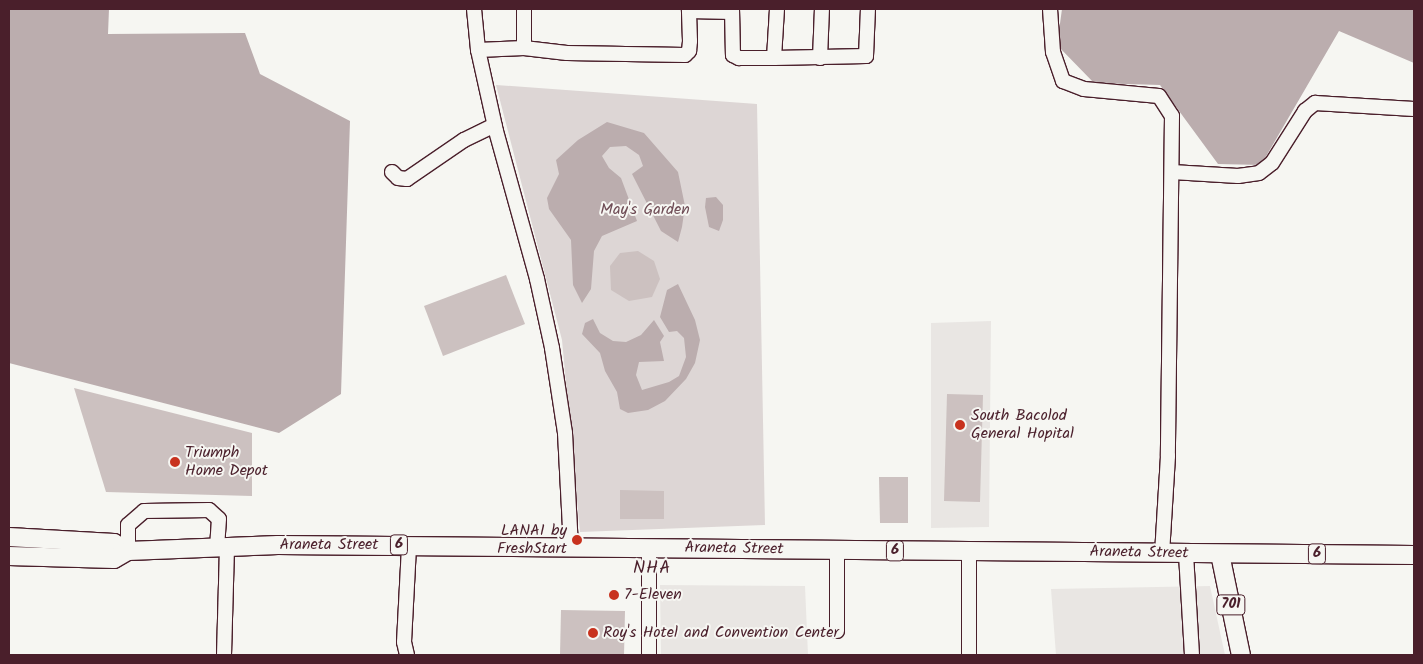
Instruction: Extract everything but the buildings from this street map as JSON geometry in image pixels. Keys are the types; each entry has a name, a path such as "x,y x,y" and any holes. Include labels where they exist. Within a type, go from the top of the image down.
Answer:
{"main road":[{"name":"Araneta Street","path":"9,537 114,543 128,551"},
{"name":"Araneta Street","path":"9,556 114,558 128,551 409,545 1220,554"},
{"name":"6","path":"1220,554 1414,555"},
{"name":"701","path":"1220,554 1242,655"}],"street":[{"path":"474,9 478,50 495,125 537,279 552,348 565,433 571,547"},
{"path":"524,9 524,48"},
{"path":"774,58 777,9"},
{"path":"820,58 822,9"},
{"path":"478,50 524,48 567,53 684,55 689,51 689,10 732,10 733,55 739,58 866,56 868,9"},
{"path":"1050,9 1053,52 1063,81 1084,89 1139,92 1164,100 1172,116 1168,456 1162,554"},
{"path":"1172,172 1238,176 1259,174 1272,163 1305,111 1315,103 1414,109"},
{"path":"392,172 398,178 407,179 464,140 495,125"},
{"path":"128,551 128,525 134,517 144,512 209,510 219,519 222,548 224,655"},
{"path":"407,655 404,642 409,545"},
{"path":"649,548 649,655"},
{"path":"837,550 837,631"},
{"path":"969,551 969,655"},
{"path":"1186,554 1192,655"}],"shaded area":[{"path":"9,9 109,9 108,34 245,33 260,74 350,121 341,394 279,433 9,363"},
{"path":"1062,9 1414,9 1414,63 1339,31 1261,165 1218,164 1160,85 1094,83 1057,45"},
{"path":"607,122 644,133 678,172 685,206 678,242 661,231 632,174 643,166 639,155 626,146 610,147 602,156 609,168 621,178 637,221 602,236 594,251 591,289 582,303 573,285 571,240 549,209 547,198 559,174 556,160 578,140"},
{"path":"716,197 723,205 723,220 719,231 709,227 705,207 706,198"},
{"path":"678,284 695,320 700,340 695,363 686,379 665,401 648,410 628,413 620,409 617,392 605,371 600,353 582,334 585,323 593,319 600,333 613,341 626,342 641,335 654,320 664,336 660,342 664,361 639,362 636,375 642,390 669,382 679,376 686,357 684,338 677,331 669,332 660,317 667,290"},
{"name":"South Bacolod General Hopital","path":"991,321 989,527 931,528 931,323"},
{"path":"660,585 805,586 808,655 661,655"},
{"path":"1210,586 1225,655 1056,655 1051,589"}],"green space":[{"name":"May's Garden","path":"496,85 757,104 765,525 580,532 562,340"}],"place":[{"name":"South Bacolod General Hopital","path":"960,425"},
{"name":"Triumph Home Depot","path":"175,462"},
{"name":"LANAI by FreshStart","path":"577,540"},
{"name":"7-Eleven","path":"614,595"},
{"name":"Roy's Hotel and Convention Center","path":"593,633"}],"district":[{"name":"NHA","path":"652,569"}]}
